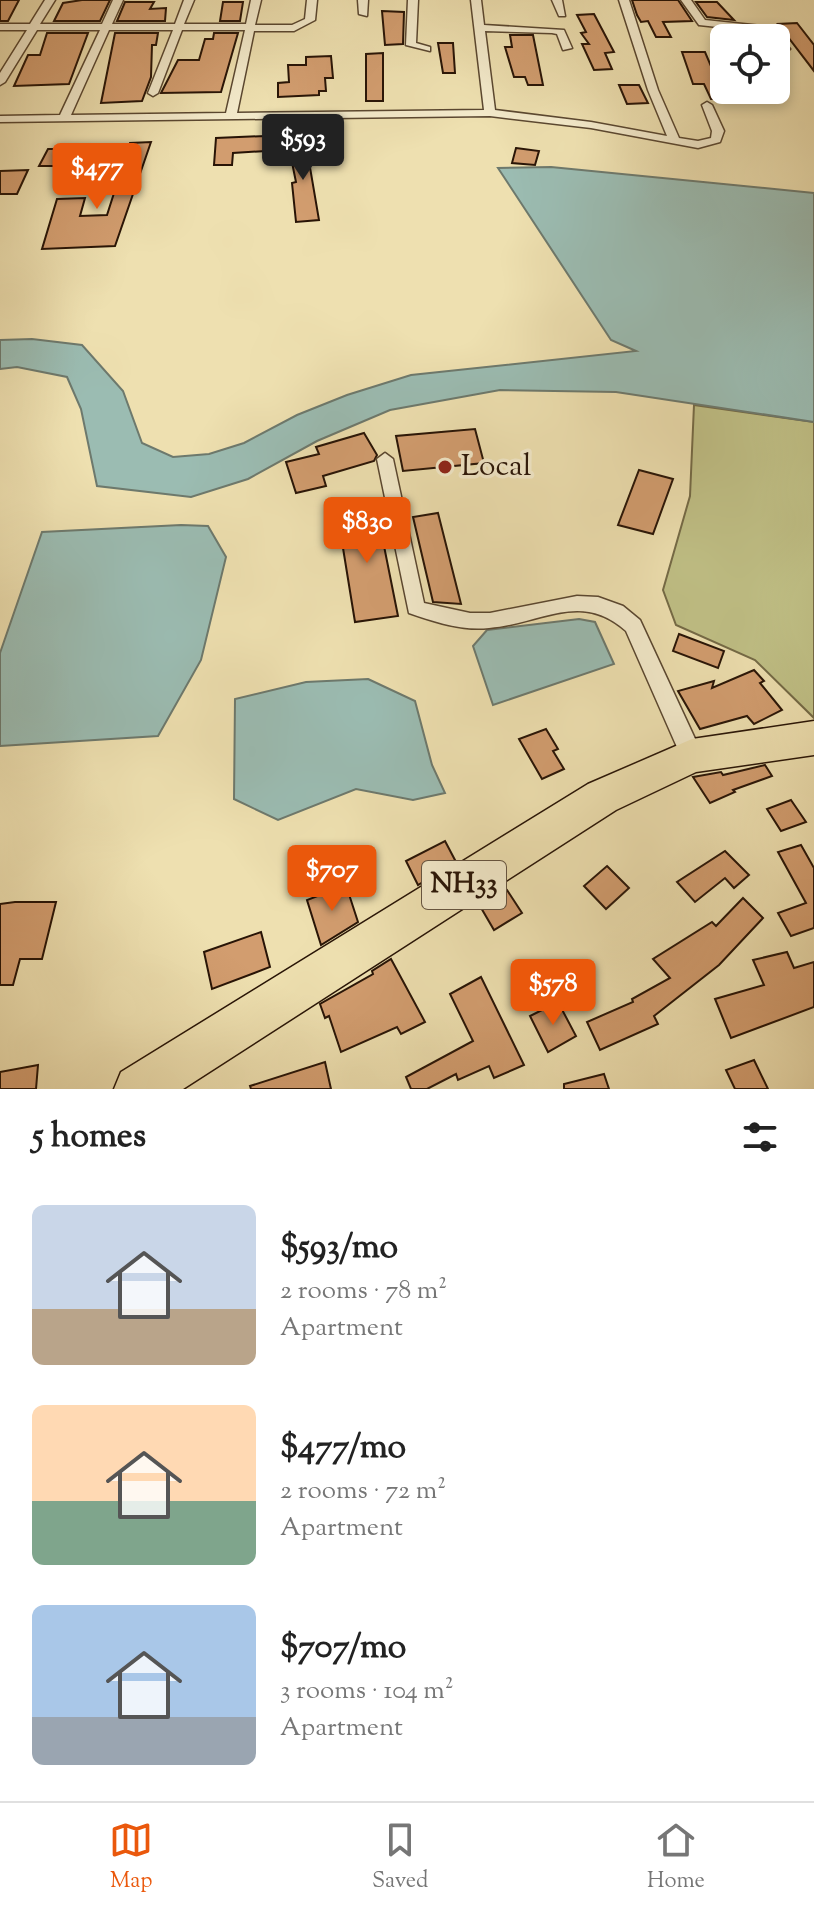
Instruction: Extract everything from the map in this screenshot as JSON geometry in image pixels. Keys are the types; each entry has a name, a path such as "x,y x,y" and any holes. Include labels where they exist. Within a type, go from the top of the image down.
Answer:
{"highway":[{"name":"NH33","path":"138,1089 225,1038 602,797 692,756 814,738"}],"street":[{"path":"0,82 50,0"},
{"path":"64,119 118,0"},
{"path":"153,93 189,0"},
{"path":"230,118 256,0"},
{"path":"0,27 302,27 310,20 312,0"},
{"path":"363,0 364,14"},
{"path":"413,0 411,45 426,49"},
{"path":"476,0 490,113"},
{"path":"557,0 562,14"},
{"path":"624,0 653,90 675,141"},
{"path":"686,0 702,23 713,24"},
{"path":"480,28 561,32 567,48"},
{"path":"0,119 490,113 591,125 698,145 716,140 718,131 707,105"},
{"path":"385,459 416,608 471,621 590,602 620,610 633,626 692,756"}],"green space":[{"path":"694,405 814,422 814,718 755,660 676,625 663,590 690,496"}],"water":[{"path":"551,167 814,193 814,422 616,392 500,390 390,410 317,441 248,479 191,497 97,486 81,409 67,377 17,367 0,369 0,340 32,339 82,345 123,391 142,443 173,457 209,454 244,443 297,415 411,375 636,351 611,340 498,168"},
{"path":"208,526 226,557 201,660 158,736 0,746 0,653 42,532"},
{"path":"579,619 595,622 614,664 493,705 473,646 487,630"},
{"path":"368,679 415,701 432,765 445,793 413,800 356,789 278,820 234,799 235,699 306,682"}],"building":[{"path":"0,0 19,0 8,21 0,21"},
{"path":"110,0 100,21 54,21 63,3"},
{"path":"632,0 678,0 692,21 663,22 671,37 656,37 648,21 641,22"},
{"path":"125,2 154,2 150,9 166,8 165,21 117,21"},
{"path":"223,2 243,2 240,21 220,21"},
{"path":"696,2 717,2 734,20 707,17"},
{"path":"382,11 404,12 403,44 385,45"},
{"path":"594,14 614,52 605,53 612,69 594,70 582,44 589,44 581,33 586,32 577,15"},
{"path":"797,23 814,45 814,71 790,40 790,24 778,24"},
{"path":"47,33 88,33 69,84 14,86 28,55 40,55"},
{"path":"115,33 158,33 156,45 152,45 151,77 142,101 101,103"},
{"path":"214,33 238,33 221,92 161,93 178,60 199,60 205,39 213,39"},
{"path":"510,35 533,35 543,85 528,85 525,77 514,77 505,47 512,47"},
{"path":"438,43 453,43 455,73 443,73"},
{"path":"682,52 705,52 710,64 710,97 704,84 693,84"},
{"path":"383,53 383,101 366,101 366,54"},
{"path":"331,56 333,78 325,78 326,91 319,91 319,95 278,97 278,83 289,82 288,65 306,65 306,57"},
{"path":"619,85 639,85 648,103 627,104"},
{"path":"265,136 266,151 233,153 232,165 214,165 216,138"},
{"path":"287,138 305,138 319,220 296,222 292,183 296,182"},
{"path":"151,142 115,246 42,249 57,199 85,198 80,216 107,215 130,143"},
{"path":"516,148 539,151 535,165 512,163"},
{"path":"48,149 67,149 59,166 39,166"},
{"path":"28,170 17,194 0,194 0,171"},
{"path":"475,429 484,463 403,471 396,436"},
{"path":"364,433 377,455 374,461 323,476 326,486 296,493 286,462 319,454 316,447"},
{"path":"639,470 673,479 653,534 618,525"},
{"path":"376,506 398,616 355,622 337,511"},
{"path":"438,513 461,604 433,602 413,517"},
{"path":"679,634 724,651 718,668 673,651"},
{"path":"754,670 764,681 760,683 782,710 754,724 747,716 700,729 678,691 714,681 712,688"},
{"path":"546,729 558,749 553,751 564,769 542,779 519,739"},
{"path":"765,765 772,776 733,790 735,792 710,803 693,777 721,772 723,775"},
{"path":"791,800 806,822 781,831 767,809"},
{"path":"445,841 456,862 418,885 406,861"},
{"path":"801,845 814,868 814,928 791,936 778,913 806,903 778,852"},
{"path":"725,851 749,875 734,888 725,878 695,902 677,882"},
{"path":"607,866 629,888 606,909 584,886"},
{"path":"346,885 358,922 321,945 307,900"},
{"path":"507,890 522,913 494,930 480,906"},
{"path":"743,898 763,918 719,965 654,1016 658,1024 600,1050 587,1022 633,1002 632,999 670,978 653,959 712,922 716,926"},
{"path":"56,902 42,959 20,959 13,985 0,985 0,904"},
{"path":"261,932 270,967 212,989 204,952"},
{"path":"787,952 794,968 814,962 814,1007 731,1038 715,999 764,985 753,960"},
{"path":"391,959 425,1022 401,1034 397,1027 341,1052 329,1016 325,1018 320,1004 373,974 372,971"},
{"path":"481,977 524,1065 494,1078 489,1066 458,1080 456,1074 427,1089 411,1089 406,1077 473,1041 450,994"},
{"path":"558,1002 576,1036 548,1052 530,1016"},
{"path":"754,1060 768,1089 735,1089 726,1070"},
{"path":"325,1062 331,1089 251,1089 250,1086"},
{"path":"38,1065 36,1089 0,1089 0,1072"},
{"path":"604,1074 609,1089 564,1089 564,1084"}],"place":[{"name":"Local","path":"445,467"}]}
